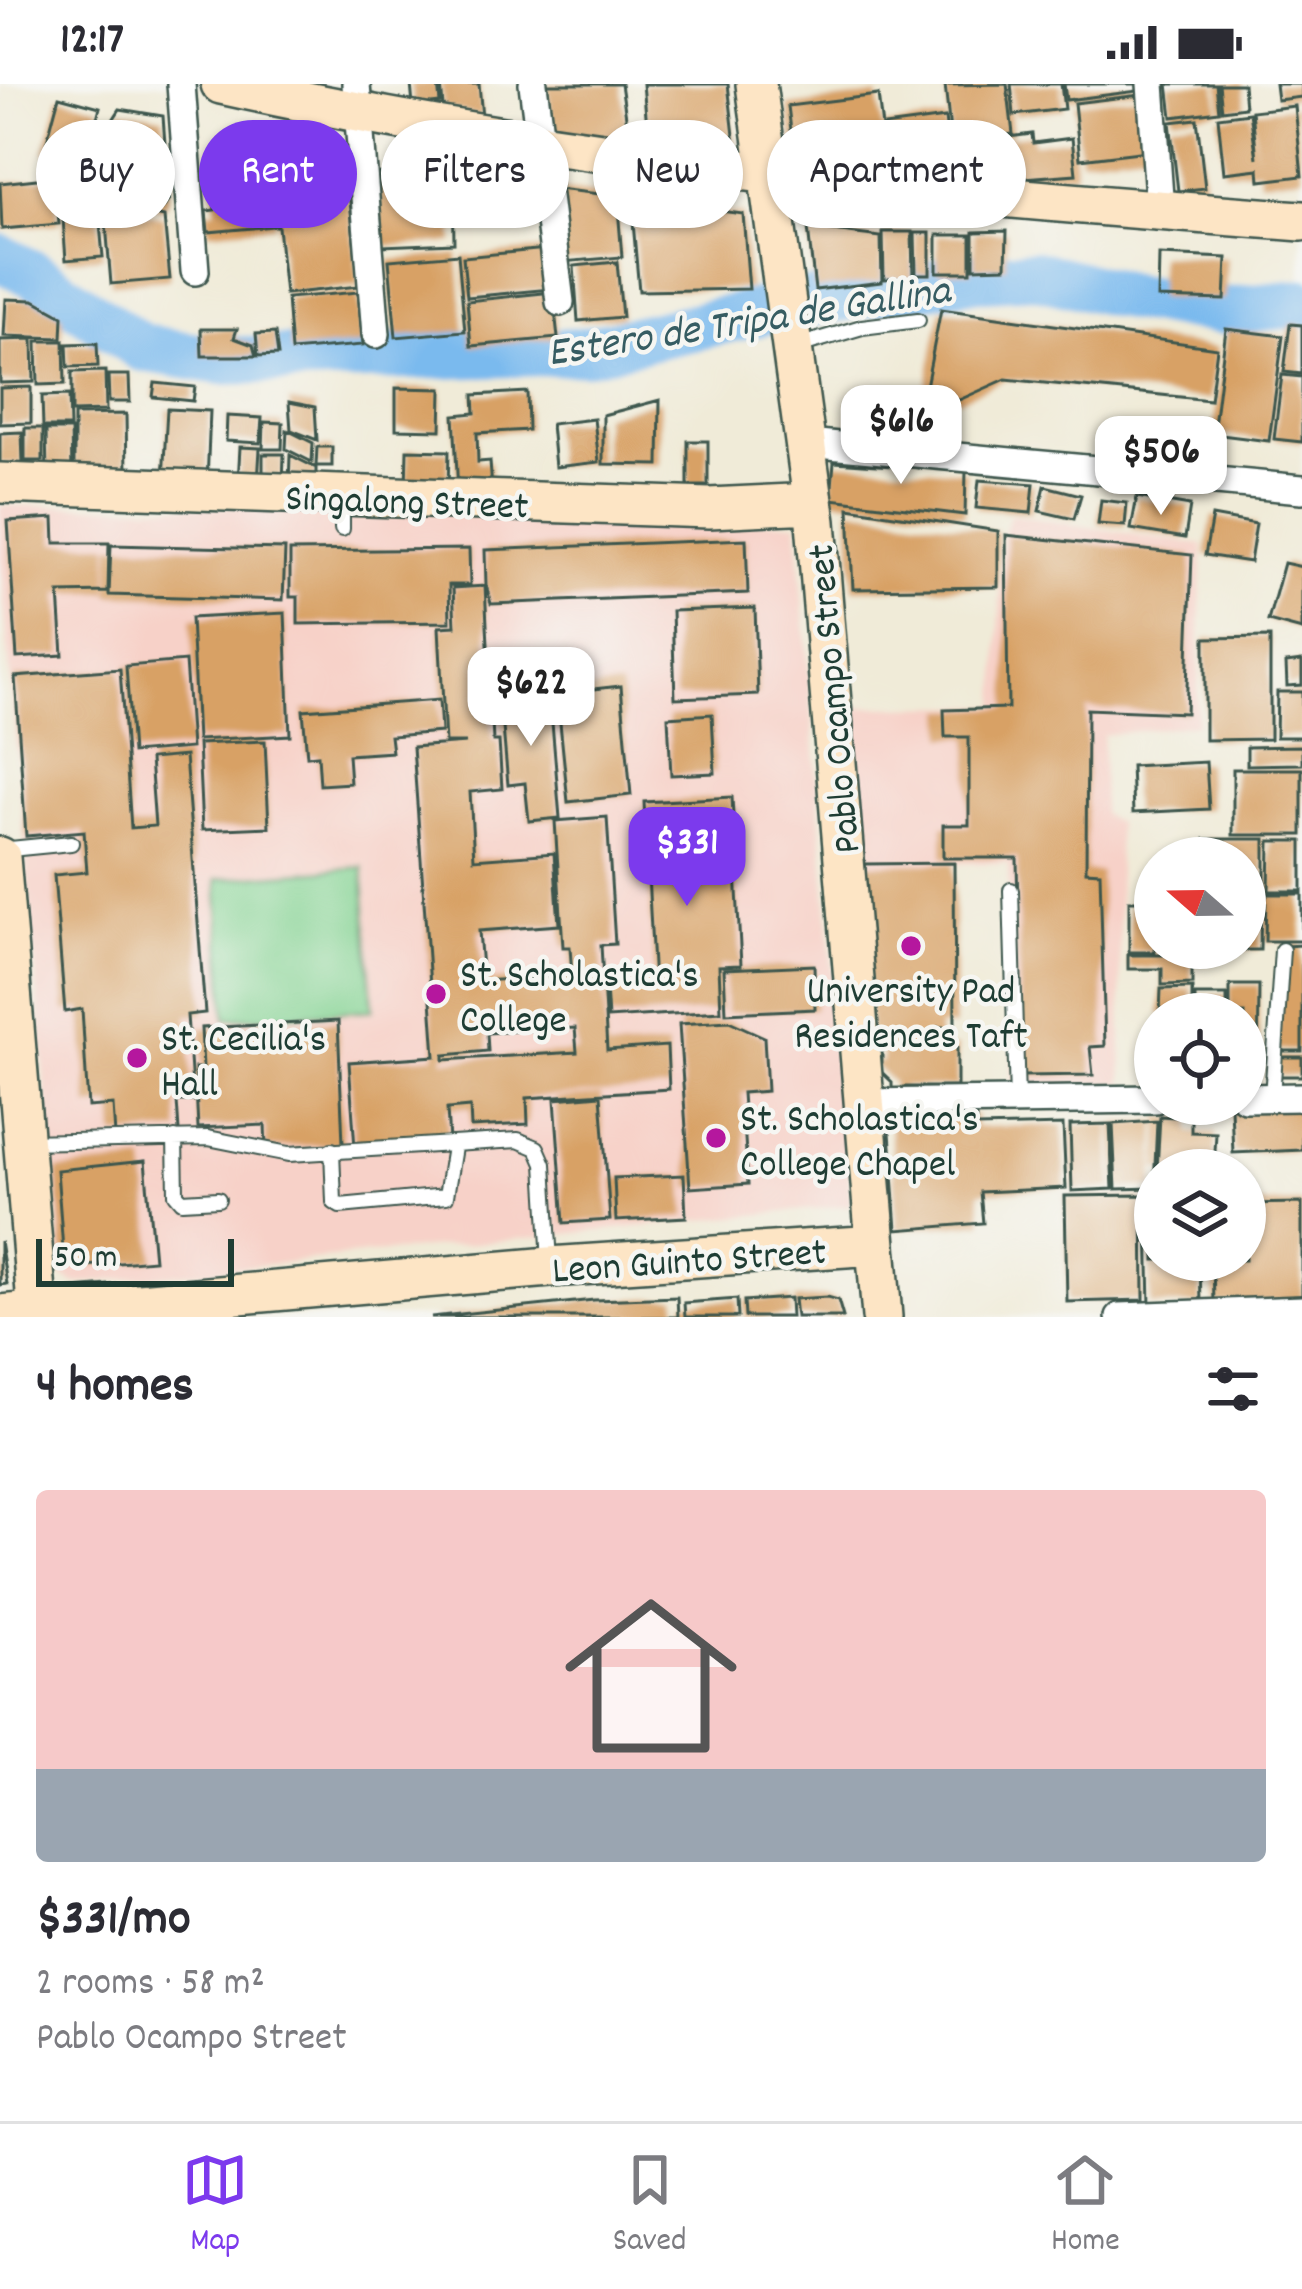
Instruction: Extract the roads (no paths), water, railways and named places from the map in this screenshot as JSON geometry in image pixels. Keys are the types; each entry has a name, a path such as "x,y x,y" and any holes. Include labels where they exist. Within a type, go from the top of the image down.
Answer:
{"main road":[{"path":"221,84 358,99 440,120"},
{"name":"Pablo Ocampo Street","path":"756,84 767,162"},
{"path":"569,150 767,176"},
{"path":"1026,199 1302,221"},
{"name":"Pablo Ocampo Street","path":"776,228 813,503 882,1317"},
{"name":"Singalong Street","path":"0,484 342,513 813,503"},
{"path":"0,854 7,1052 22,1142 25,1314"},
{"name":"Leon Guinto Street","path":"25,1314 231,1306 550,1267 877,1245"}],"street":[{"path":"181,84 195,272"},
{"path":"533,84 538,120"},
{"path":"1151,84 1160,211"},
{"path":"358,99 376,334"},
{"path":"551,228 560,302"},
{"path":"807,443 1302,489"},
{"path":"1266,1098 1302,1097"},
{"path":"862,1103 1134,1099"},
{"path":"1120,1317 1302,1310"}],"lane":[{"path":"793,342 918,320"},
{"path":"0,854 71,843"},
{"path":"1011,890 1017,1101"},
{"path":"1266,1049 1282,950"},
{"path":"175,1138 176,1194 182,1201 218,1199"},
{"path":"22,1142 208,1138 289,1154 454,1148 518,1140 537,1148 544,1164 550,1267"},
{"path":"208,1138 211,1155"},
{"path":"332,1150 334,1202 340,1206 444,1197 454,1148"}],"waterway":[{"name":"Estero de Tripa de Gallina","path":"0,258 33,274 142,348 222,361 584,351 787,306 967,278 1034,274 1135,298 1225,311 1302,303"}],"place":[{"name":"University Pad Residences Taft","path":"911,946"},
{"name":"St. Scholastica's College","path":"436,994"},
{"name":"St. Cecilia's Hall","path":"137,1058"},
{"name":"St. Scholastica's College Chapel","path":"716,1138"}]}
